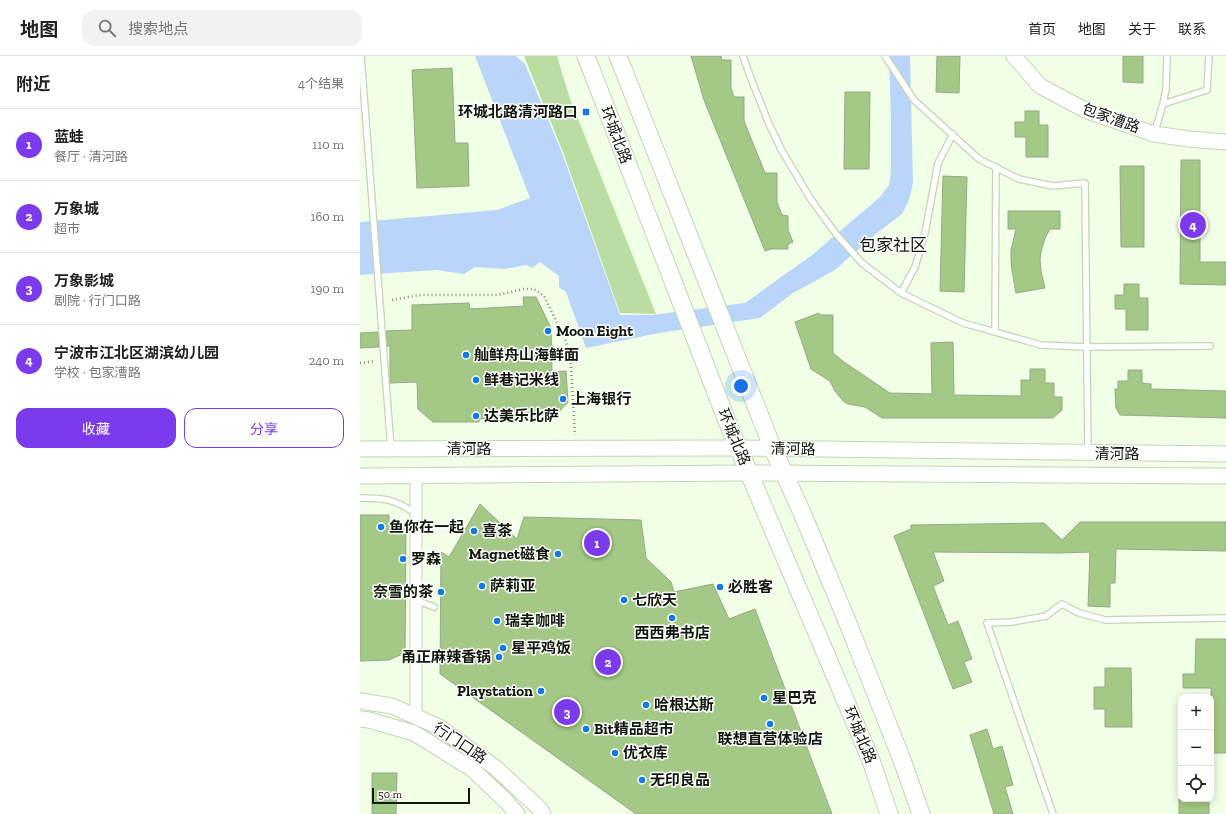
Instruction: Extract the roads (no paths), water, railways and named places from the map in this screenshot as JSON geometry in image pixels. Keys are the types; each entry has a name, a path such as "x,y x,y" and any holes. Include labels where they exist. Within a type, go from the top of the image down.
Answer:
{"main road":[{"name":"环城北路","path":"586,56 738,448 872,763 889,814"},
{"name":"环城北路","path":"618,56 773,449 803,515 849,626 902,760 921,814"},
{"name":"包家漕路","path":"1014,56 1040,86 1087,111 1154,134 1226,142"},
{"name":"清河路","path":"360,449 738,448 1226,454"},
{"name":"清河路","path":"360,476 783,473 1226,476"},
{"name":"行门口路","path":"360,701 392,706 439,727 496,768 540,808 544,814"},
{"name":"行门口路","path":"360,719 369,720 414,734 472,769 517,814"}],"street":[{"path":"416,476 416,717"}],"lane":[{"path":"361,56 391,449"},
{"path":"743,56 769,124 781,149 810,198 836,234 862,263 902,293 963,323 1041,345 1086,347 1210,346"},
{"path":"885,56 914,100 979,158 1019,179 1053,186 1085,183 1088,453"},
{"path":"1154,134 1164,104 1167,56"},
{"path":"1164,104 1206,90 1209,56"},
{"path":"902,293 915,268 925,233 938,163 953,134"},
{"path":"995,332 996,167"},
{"path":"360,498 381,498 402,504 416,514"},
{"path":"416,600 434,607"},
{"path":"1052,814 987,623 1012,622 1046,616 1062,604 1079,613 1105,620 1226,618"}],"water":[{"path":"475,56 516,56 525,64 562,153 620,315 652,315 745,303 812,255 880,197 889,185 891,171 889,56 910,56 913,183 909,200 902,214 877,233 835,270 793,293 760,318 659,333 586,348 566,292 559,287 559,276 540,262 532,268 526,265 505,269 475,267 464,274 436,270 360,275 360,222 497,210 530,198"}],"place":[{"name":"环城北路清河路口","path":"586,112"},
{"name":"宁波市江北区湖滨幼儿园","path":"1193,225"},
{"name":"Moon Eight","path":"548,331"},
{"name":"舢鲜舟山海鲜面","path":"466,355"},
{"name":"鲜巷记米线","path":"476,380"},
{"name":"上海银行","path":"563,399"},
{"name":"达美乐比萨","path":"476,416"},
{"name":"鱼你在一起","path":"381,527"},
{"name":"喜茶","path":"474,531"},
{"name":"蓝蛙","path":"597,543"},
{"name":"Magnet磁食","path":"558,554"},
{"name":"罗森","path":"403,559"},
{"name":"萨莉亚","path":"482,586"},
{"name":"必胜客","path":"720,587"},
{"name":"奈雪的茶","path":"441,592"},
{"name":"七欣天","path":"624,600"},
{"name":"西西弗书店","path":"672,618"},
{"name":"瑞幸咖啡","path":"497,621"},
{"name":"星平鸡饭","path":"503,648"},
{"name":"甬正麻辣香锅","path":"499,657"},
{"name":"万象城","path":"608,662"},
{"name":"Playstation","path":"541,691"},
{"name":"星巴克","path":"764,698"},
{"name":"哈根达斯","path":"646,705"},
{"name":"万象影城","path":"567,712"},
{"name":"联想直营体验店","path":"770,724"},
{"name":"Bit精品超市","path":"586,729"},
{"name":"优衣库","path":"615,753"},
{"name":"无印良品","path":"642,780"}],"district":[{"name":"包家社区","path":"893,245"}]}
